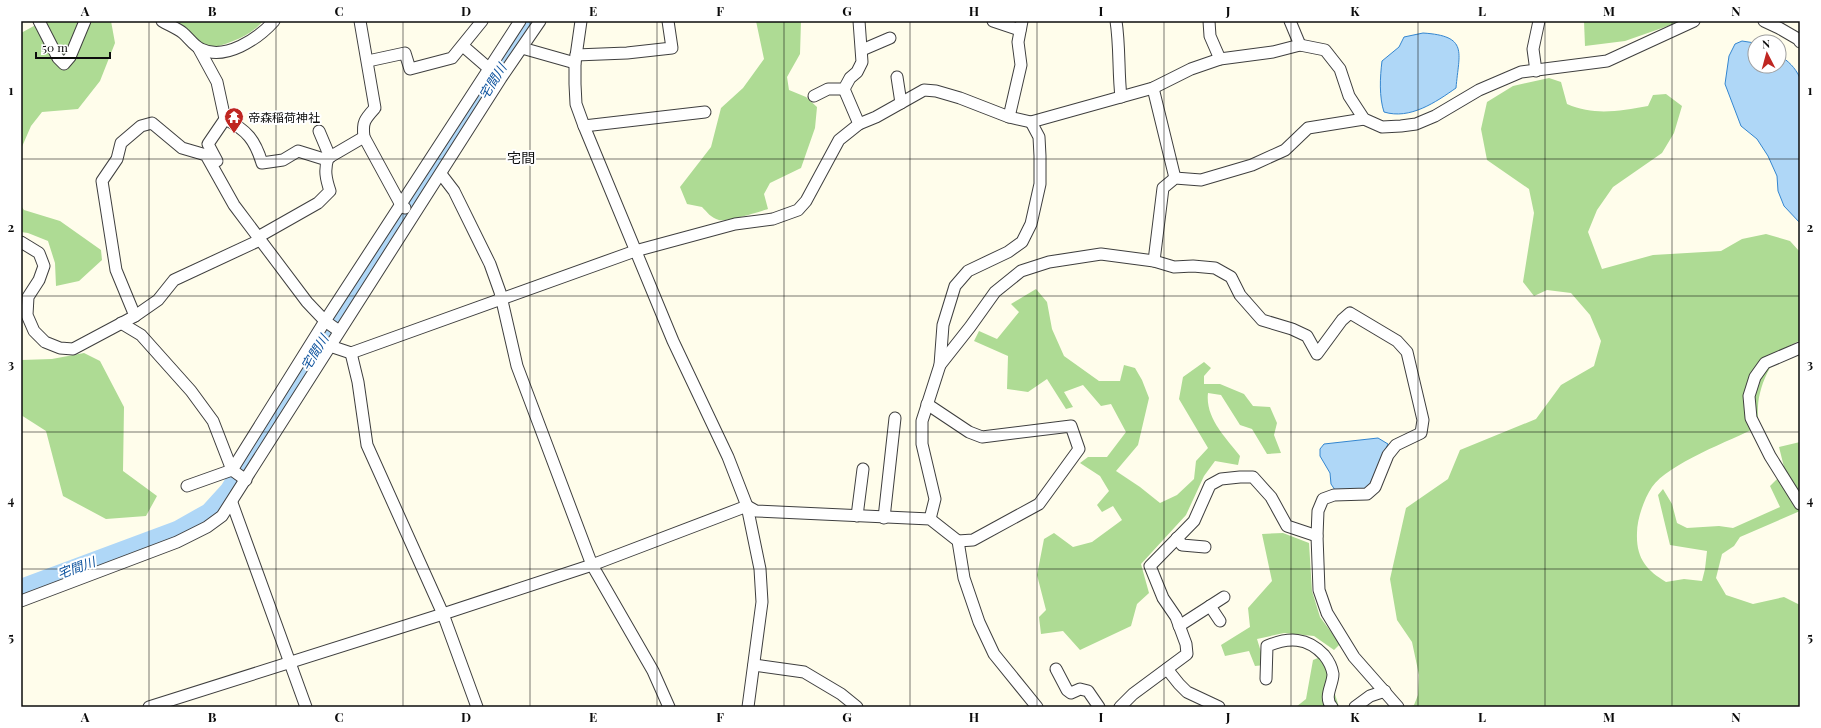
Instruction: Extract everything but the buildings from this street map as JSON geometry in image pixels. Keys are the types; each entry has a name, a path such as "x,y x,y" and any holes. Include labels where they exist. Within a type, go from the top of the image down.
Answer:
{"street":[{"path":"39,21 58,58 64,64 70,57 85,21"},
{"path":"162,21 182,33 199,49 217,82 226,119 237,125 253,139 262,163 283,160 298,151 329,159"},
{"path":"199,49 211,53 222,53 252,40 267,29 274,21"},
{"path":"360,21 375,108 365,119 363,128 364,137 407,209"},
{"path":"368,61 405,53 410,69 452,58 482,21"},
{"path":"187,486 239,475 330,346 331,325 407,209 441,174 520,21"},
{"path":"21,601 177,542 207,527 222,516 232,503 239,475 331,325 494,73 522,48 540,21"},
{"path":"581,21 576,59 576,104 673,341 728,457 747,506 760,569 762,602 748,707"},
{"path":"522,48 576,59 672,48 668,21"},
{"path":"844,88 850,78 857,72 862,62 859,21"},
{"path":"993,21 1021,25 1018,42 1021,65 1009,117"},
{"path":"1116,21 1120,53 1118,72 1121,97"},
{"path":"1209,21 1210,36 1220,59"},
{"path":"1290,21 1300,45"},
{"path":"1536,71 1533,49 1539,21"},
{"path":"1154,261 1163,188 1175,178 1201,180 1252,165 1285,150 1308,128 1364,119 1382,127 1416,124 1436,116 1479,90 1521,72 1607,61 1694,21"},
{"path":"1764,21 1798,39 1800,42"},
{"path":"862,50 890,38"},
{"path":"330,346 351,353 635,251 735,224 773,219 798,210 806,201 839,140 860,124 876,117 924,90 936,91 1009,117 1030,122 1153,88 1191,69 1220,59 1273,52 1300,45 1325,50 1340,69 1350,96 1364,119"},
{"path":"463,46 494,73"},
{"path":"897,77 901,103"},
{"path":"814,96 828,89 844,88"},
{"path":"844,88 860,124"},
{"path":"1153,88 1175,178"},
{"path":"584,126 705,112"},
{"path":"220,180 223,172 208,144 226,119"},
{"path":"930,520 935,499 922,444 922,421 940,365 943,325 955,286 968,271 1008,252 1022,242 1031,224 1040,184 1040,156 1039,137 1030,122"},
{"path":"135,316 116,270 102,181 117,159 121,143 141,126 152,123 182,148 206,155 234,205 259,239 307,302 331,325"},
{"path":"319,131 329,159"},
{"path":"21,242 39,253 44,266 39,280 28,297 27,315 34,331 45,342 60,348 73,349 135,316 158,300 174,280 259,239 318,203 330,191 326,180 325,168 329,159 364,137"},
{"path":"441,174 454,191 490,264 502,299 517,366 592,565 653,671 669,707"},
{"path":"940,365 995,292 1021,271 1049,262 1101,254 1154,261 1174,267 1193,266 1215,268 1231,277 1240,295 1262,320 1292,329 1307,336 1317,354 1342,320 1350,313 1397,341 1407,352 1423,420 1421,433 1396,445 1388,455 1375,487 1367,494 1334,495 1323,499 1318,511 1317,536 1319,590 1327,613 1354,656 1398,707"},
{"path":"121,323 141,335 191,390 213,421 239,475"},
{"path":"1800,348 1765,363 1756,377 1749,396 1751,418 1770,456 1800,504"},
{"path":"351,353 358,382 367,445 443,614 476,707"},
{"path":"149,707 592,565 747,506 756,511 930,520 958,541 973,540 1039,504 1080,449 1071,426 982,437 969,432 927,404"},
{"path":"884,518 895,418"},
{"path":"858,516 863,469"},
{"path":"1120,707 1133,694 1187,654 1186,644 1176,617 1162,598 1150,566 1194,521 1210,486 1221,479 1240,476 1253,477 1263,486 1271,497 1287,526 1317,536"},
{"path":"232,503 306,707"},
{"path":"1177,538 1182,545 1205,548"},
{"path":"958,541 964,578 979,622 994,654 1038,707"},
{"path":"1179,626 1224,597"},
{"path":"1210,606 1220,620"},
{"path":"1266,679 1267,646 1286,641 1311,643 1326,658 1332,669 1333,676 1328,696 1332,707"},
{"path":"754,665 804,672 841,694 857,707"},
{"path":"1056,669 1067,690 1071,693 1080,689 1088,691 1098,707"},
{"path":"1167,669 1187,692 1219,707"},
{"path":"1355,707 1370,696 1385,691"}],"green space":[{"path":"43,21 111,21 115,43 100,81 78,109 42,112 31,126 21,149 21,33"},
{"path":"176,21 263,21 258,27 245,36 208,49"},
{"path":"756,21 801,21 800,54 787,77 789,90 806,97 817,107 815,128 801,168 770,183 764,194 768,209 736,218 719,220 711,216 702,207 687,204 680,187 711,147 721,108 743,88 764,59"},
{"path":"1584,21 1682,21 1625,41 1585,46"},
{"path":"1549,78 1561,82 1567,104 1577,108 1597,111 1617,111 1648,106 1653,95 1666,94 1682,106 1674,133 1662,153 1613,187 1597,210 1588,232 1602,269 1653,255 1721,251 1742,239 1766,234 1790,241 1800,252 1800,341 1792,344 1779,355 1765,377 1758,401 1758,427 1685,461 1660,478 1652,487 1644,503 1638,522 1637,542 1640,556 1648,568 1666,582 1684,579 1702,581 1707,551 1670,545 1658,495 1663,489 1672,504 1677,523 1687,528 1719,526 1733,528 1780,507 1770,486 1785,471 1779,447 1800,442 1800,511 1740,537 1734,546 1722,554 1716,578 1726,595 1753,604 1784,597 1800,605 1800,707 1408,707 1414,705 1418,695 1419,675 1412,642 1397,620 1390,579 1406,508 1448,479 1460,450 1536,419 1561,385 1594,366 1601,341 1590,315 1571,293 1547,290 1534,296 1523,282 1534,213 1529,189 1487,160 1481,129 1487,102 1513,86"},
{"path":"21,206 24,210 60,221 101,250 102,260 79,281 56,286 55,263 48,241 28,233 21,232"},
{"path":"1036,289 1047,302 1052,329 1064,356 1099,381 1120,381 1124,365 1135,368 1142,380 1149,398 1138,445 1116,471 1160,503 1177,495 1194,479 1196,461 1208,448 1179,399 1183,377 1204,362 1211,368 1204,376 1204,384 1220,384 1244,394 1253,406 1270,407 1277,423 1274,435 1281,453 1267,454 1252,429 1240,425 1221,395 1208,393 1208,402 1213,419 1223,435 1240,456 1238,465 1215,461 1204,476 1186,515 1141,564 1149,593 1137,604 1131,626 1080,650 1063,631 1041,634 1039,617 1046,610 1037,575 1044,539 1054,533 1073,547 1092,542 1122,520 1113,506 1102,512 1097,505 1109,491 1100,476 1080,463 1088,457 1107,457 1126,432 1111,404 1101,406 1083,385 1064,392 1073,407 1066,409 1047,379 1028,392 1007,389 1008,356 974,341 979,331 997,339 1019,312 1011,304"},
{"path":"84,353 100,361 124,407 123,471 157,496 146,516 106,519 63,496 46,431 21,415 21,360 52,359"},
{"path":"1283,533 1309,543 1312,591 1320,617 1340,644 1334,650 1314,636 1284,633 1257,639 1265,665 1255,666 1249,651 1225,656 1221,645 1250,627 1248,608 1272,581 1262,534"},
{"path":"1323,656 1339,707 1296,707 1306,699 1313,660"}],"water":[{"path":"1423,33 1448,38 1454,42 1458,48 1459,65 1456,88 1440,99 1413,112 1394,114 1384,112 1380,87 1382,61 1399,47 1404,37"},
{"path":"1742,41 1747,42 1747,74 1787,74 1787,62 1796,71 1800,78 1800,223 1784,206 1778,191 1777,176 1768,156 1757,139 1741,126 1725,84 1729,56 1735,44"},
{"path":"1378,438 1388,444 1369,486 1363,490 1335,490 1331,484 1330,473 1320,456 1320,449 1324,444"}],"waterway":[{"name":"宅間川","path":"21,588 177,530 209,512 229,490 326,332 448,151 529,21"}],"place":[{"name":"帝森稲荷神社","path":"234,134"}],"district":[{"name":"宅間","path":"521,157"}]}
